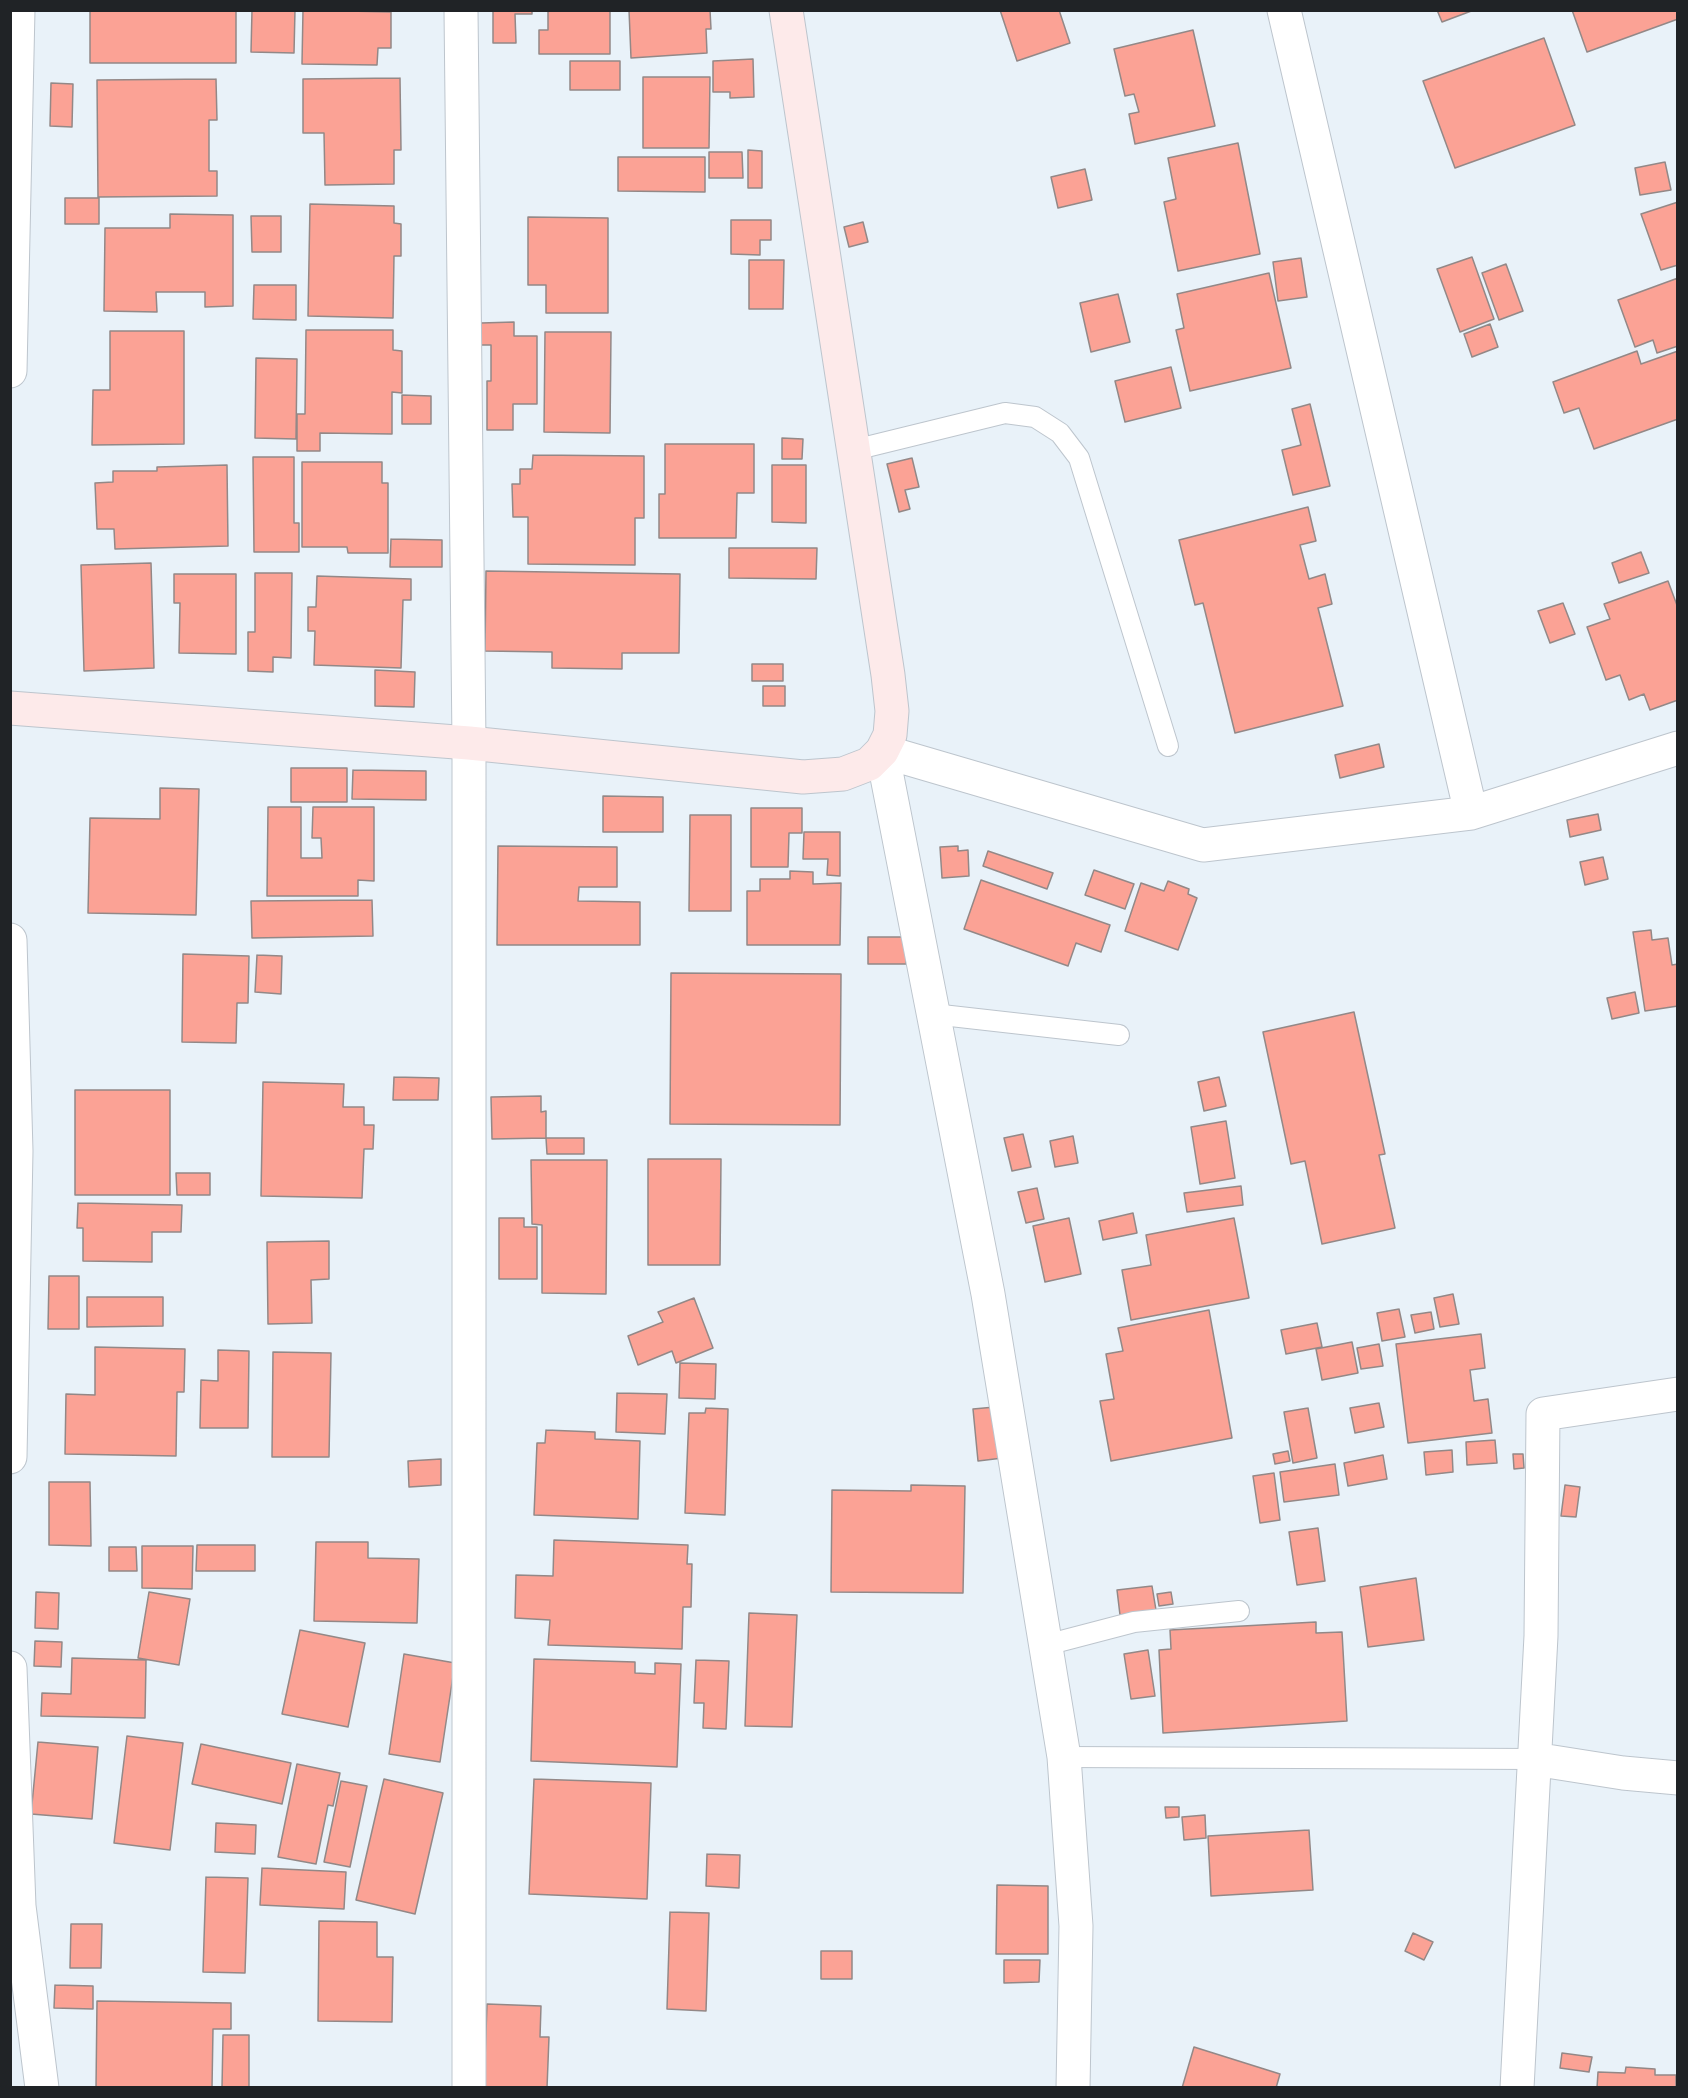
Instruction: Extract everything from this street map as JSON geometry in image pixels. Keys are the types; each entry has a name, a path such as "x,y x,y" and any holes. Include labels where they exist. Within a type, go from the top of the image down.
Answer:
{"street":[{"path":"10,371 18,10"},
{"path":"461,10 469,743 469,2088"},
{"path":"10,708 469,743 803,777 843,774 869,764 882,751 890,735 892,711 786,10"},
{"path":"1284,10 1471,813"},
{"path":"882,751 1203,845 1471,813 1677,747"},
{"path":"882,751 988,1294 1064,1757 1076,1926 1073,2088"},
{"path":"10,940 13,1150 10,1457"},
{"path":"1517,2088 1541,1636 1543,1414 1677,1394"},
{"path":"10,1668 19,1906 42,2088"},
{"path":"1534,1759 1623,1773 1677,1778"}],"lane":[{"path":"854,450 1005,413 1035,417 1060,433 1079,458 1168,746"},
{"path":"933,1014 1119,1035"},
{"path":"1046,1645 1134,1622 1239,1611"},
{"path":"1064,1757 1534,1759"}],"building":[{"path":"90,10 236,10 236,63 90,63"},
{"path":"252,10 295,10 294,53 251,52"},
{"path":"303,10 391,12 391,48 378,48 377,65 302,64"},
{"path":"493,10 532,10 532,14 515,14 516,43 493,43"},
{"path":"548,10 610,10 610,54 539,54 539,30 548,30"},
{"path":"629,10 710,10 711,29 706,29 707,53 631,58"},
{"path":"1000,10 1059,10 1070,43 1017,61"},
{"path":"1437,10 1474,10 1442,22"},
{"path":"1572,10 1678,10 1678,19 1587,52"},
{"path":"1193,30 1215,126 1135,144 1129,114 1139,112 1134,94 1125,96 1114,49"},
{"path":"1544,38 1575,125 1455,168 1423,81"},
{"path":"753,59 754,97 730,98 730,92 713,92 713,61"},
{"path":"570,61 620,61 620,90 570,90"},
{"path":"643,77 710,77 709,148 643,148"},
{"path":"400,78 401,150 394,150 394,184 325,185 324,133 303,133 303,79"},
{"path":"216,79 217,120 209,120 209,171 217,171 217,196 98,197 97,80"},
{"path":"51,83 73,84 72,127 50,126"},
{"path":"1238,143 1260,254 1178,271 1164,202 1176,199 1168,158"},
{"path":"748,150 762,151 762,188 748,188"},
{"path":"709,152 742,152 743,178 709,178"},
{"path":"618,157 705,157 705,192 618,191"},
{"path":"1665,162 1671,190 1640,195 1635,168"},
{"path":"1085,169 1092,200 1058,208 1051,177"},
{"path":"65,198 99,198 99,224 65,224"},
{"path":"1678,202 1678,265 1661,270 1641,214"},
{"path":"310,204 394,206 394,223 401,224 401,256 394,256 393,318 308,316"},
{"path":"170,214 233,215 233,306 205,307 205,292 156,292 157,312 104,311 105,228 170,228"},
{"path":"251,216 281,216 281,252 252,252"},
{"path":"528,217 608,218 608,313 546,313 546,285 528,285"},
{"path":"731,220 771,220 771,240 760,240 760,255 731,254"},
{"path":"863,222 868,242 849,247 844,227"},
{"path":"1472,257 1494,319 1460,332 1437,269"},
{"path":"1301,258 1307,297 1278,301 1273,262"},
{"path":"749,260 784,260 783,309 749,309"},
{"path":"1506,264 1523,311 1499,320 1482,273"},
{"path":"1269,273 1291,368 1190,391 1176,330 1184,328 1177,294"},
{"path":"1678,278 1678,346 1657,353 1653,340 1635,347 1618,300"},
{"path":"254,285 296,285 296,320 253,319"},
{"path":"1118,294 1130,342 1091,352 1080,303"},
{"path":"514,322 514,336 537,336 537,404 513,404 513,430 487,430 487,381 491,381 491,345 481,345 481,323"},
{"path":"1490,324 1498,347 1472,357 1464,334"},
{"path":"306,330 393,330 393,350 402,351 402,393 392,392 392,434 320,433 320,451 297,451 297,414 305,414"},
{"path":"110,331 184,331 184,444 92,445 93,390 110,390"},
{"path":"545,332 611,332 610,433 544,432"},
{"path":"1637,351 1641,364 1678,351 1678,419 1594,449 1579,408 1564,413 1553,382"},
{"path":"256,358 297,359 296,439 255,438"},
{"path":"1171,367 1181,408 1125,422 1115,381"},
{"path":"402,395 431,396 431,424 402,424"},
{"path":"1310,404 1330,486 1293,495 1282,450 1301,445 1292,409"},
{"path":"782,438 803,439 802,459 782,459"},
{"path":"665,444 754,444 754,493 737,493 736,538 659,538 659,494 665,494"},
{"path":"533,455 644,456 644,518 635,518 635,565 528,564 528,517 513,517 512,484 520,484 520,469 532,469"},
{"path":"253,457 294,457 294,523 299,523 299,552 254,552"},
{"path":"912,458 919,487 905,490 910,509 899,512 887,464"},
{"path":"302,462 382,462 382,483 388,483 388,553 348,553 347,547 302,547"},
{"path":"227,465 228,546 115,549 114,529 97,529 95,483 113,482 113,471 157,471 157,467"},
{"path":"772,465 806,465 806,523 772,522"},
{"path":"1308,507 1316,541 1300,545 1309,579 1325,574 1332,604 1318,608 1343,706 1235,733 1203,603 1195,605 1179,540"},
{"path":"391,539 442,540 442,567 390,567"},
{"path":"729,548 817,548 816,579 729,578"},
{"path":"1641,552 1649,573 1619,583 1612,563"},
{"path":"151,563 154,668 84,671 81,565"},
{"path":"486,571 680,574 679,653 622,653 622,669 552,668 552,652 485,651"},
{"path":"255,573 292,573 291,658 273,657 273,672 248,671 248,632 255,632"},
{"path":"174,574 236,574 236,654 179,653 180,603 174,603"},
{"path":"317,576 411,579 411,600 403,600 401,668 314,665 315,631 308,631 308,607 316,607"},
{"path":"1668,581 1678,608 1678,700 1650,710 1644,694 1629,700 1620,675 1606,680 1587,627 1610,619 1604,604"},
{"path":"1563,603 1575,634 1550,643 1538,611"},
{"path":"752,664 783,664 783,681 752,681"},
{"path":"375,670 415,672 414,707 375,706"},
{"path":"763,686 785,686 785,706 763,706"},
{"path":"1379,744 1384,767 1340,778 1335,755"},
{"path":"291,768 347,768 347,802 291,802"},
{"path":"353,770 426,771 426,800 352,799"},
{"path":"160,788 199,789 196,915 88,913 90,818 160,819"},
{"path":"603,796 663,797 663,832 603,832"},
{"path":"268,807 301,807 301,858 322,858 321,838 312,838 313,807 374,807 374,881 358,880 358,896 267,896"},
{"path":"751,808 802,808 802,833 789,833 788,867 751,867"},
{"path":"1598,814 1601,830 1570,837 1567,820"},
{"path":"690,815 731,815 731,911 689,911"},
{"path":"804,832 840,832 840,876 827,875 828,859 803,859"},
{"path":"498,846 617,847 617,887 579,887 578,901 640,902 640,945 497,945"},
{"path":"958,846 958,851 968,850 969,876 942,878 940,847"},
{"path":"988,851 1053,873 1047,889 983,866"},
{"path":"1603,857 1608,879 1585,885 1580,862"},
{"path":"1094,870 1134,884 1125,909 1085,895"},
{"path":"790,871 813,872 813,884 841,883 840,945 747,945 747,891 760,891 760,879 790,879"},
{"path":"981,880 1110,925 1101,952 1076,943 1068,966 964,929"},
{"path":"1168,881 1189,889 1188,894 1197,898 1178,950 1125,931 1141,883 1164,891"},
{"path":"372,900 373,936 252,938 251,901"},
{"path":"1651,930 1652,940 1668,938 1672,965 1678,964 1678,1006 1645,1011 1633,932"},
{"path":"868,937 907,937 906,964 868,964"},
{"path":"183,954 249,956 248,1003 237,1003 236,1043 182,1042"},
{"path":"257,955 282,956 281,994 255,992"},
{"path":"671,973 841,974 840,1125 670,1124"},
{"path":"1635,992 1639,1013 1612,1019 1607,998"},
{"path":"1354,1012 1385,1154 1379,1155 1395,1228 1322,1244 1305,1161 1291,1164 1263,1032"},
{"path":"394,1077 439,1078 438,1100 393,1100"},
{"path":"1219,1077 1226,1106 1204,1111 1198,1082"},
{"path":"263,1082 344,1084 343,1107 364,1107 364,1125 374,1125 373,1149 364,1149 362,1198 261,1196"},
{"path":"75,1090 170,1090 170,1195 75,1195"},
{"path":"541,1096 541,1112 546,1111 546,1138 492,1139 491,1097"},
{"path":"1226,1121 1235,1178 1200,1184 1191,1127"},
{"path":"1023,1134 1031,1167 1012,1171 1004,1138"},
{"path":"1073,1136 1078,1163 1055,1167 1050,1141"},
{"path":"546,1138 584,1138 584,1154 547,1154"},
{"path":"648,1159 721,1159 720,1265 648,1265"},
{"path":"531,1160 607,1160 606,1294 542,1293 542,1225 532,1224"},
{"path":"176,1173 210,1173 210,1195 177,1195"},
{"path":"1241,1186 1243,1205 1187,1212 1184,1193"},
{"path":"1037,1188 1044,1219 1026,1223 1018,1192"},
{"path":"78,1203 182,1205 181,1232 152,1232 152,1262 83,1261 83,1228 77,1228"},
{"path":"1133,1213 1137,1233 1103,1240 1099,1221"},
{"path":"499,1218 524,1218 524,1227 537,1227 537,1279 499,1279"},
{"path":"1069,1218 1081,1274 1045,1282 1033,1226"},
{"path":"1234,1218 1249,1298 1131,1320 1122,1270 1151,1265 1146,1235"},
{"path":"329,1241 329,1279 311,1280 312,1323 268,1324 267,1242"},
{"path":"49,1276 79,1276 79,1329 48,1329"},
{"path":"1453,1294 1459,1324 1440,1327 1434,1298"},
{"path":"87,1297 163,1297 163,1326 87,1327"},
{"path":"694,1298 713,1348 676,1363 672,1351 638,1365 628,1336 663,1322 658,1312"},
{"path":"1399,1309 1405,1337 1382,1341 1377,1313"},
{"path":"1209,1310 1232,1438 1111,1461 1100,1401 1114,1399 1106,1354 1123,1351 1118,1328"},
{"path":"1431,1312 1434,1329 1415,1333 1411,1315"},
{"path":"1317,1323 1322,1347 1286,1354 1281,1330"},
{"path":"1481,1334 1485,1368 1470,1370 1474,1401 1488,1399 1492,1433 1408,1443 1396,1344"},
{"path":"1352,1342 1358,1373 1322,1380 1316,1349"},
{"path":"1379,1344 1383,1366 1361,1369 1357,1348"},
{"path":"95,1347 185,1349 184,1392 177,1392 176,1456 65,1454 66,1394 95,1395"},
{"path":"218,1350 249,1351 248,1428 200,1428 201,1380 218,1381"},
{"path":"273,1352 331,1353 329,1457 272,1457"},
{"path":"680,1363 716,1364 715,1399 679,1398"},
{"path":"617,1393 667,1394 665,1434 616,1432"},
{"path":"1379,1403 1384,1427 1355,1433 1350,1408"},
{"path":"1006,1406 1011,1457 978,1461 973,1409"},
{"path":"706,1408 728,1409 725,1515 685,1513 689,1413 705,1413"},
{"path":"1308,1408 1317,1458 1293,1463 1284,1412"},
{"path":"546,1430 595,1432 595,1439 640,1441 638,1519 534,1515 537,1443 545,1443"},
{"path":"1495,1440 1497,1463 1467,1465 1466,1442"},
{"path":"1452,1450 1453,1472 1426,1475 1424,1452"},
{"path":"1288,1451 1290,1461 1275,1464 1273,1454"},
{"path":"1513,1454 1523,1454 1524,1468 1514,1469"},
{"path":"1383,1455 1387,1479 1348,1486 1344,1463"},
{"path":"441,1459 441,1485 409,1487 408,1461"},
{"path":"1335,1464 1339,1495 1284,1502 1280,1472"},
{"path":"1274,1473 1280,1520 1260,1523 1253,1476"},
{"path":"49,1482 90,1482 91,1546 49,1545"},
{"path":"911,1485 965,1486 963,1593 831,1592 832,1490 911,1491"},
{"path":"1565,1485 1580,1487 1576,1517 1561,1516"},
{"path":"1318,1528 1325,1581 1297,1585 1289,1532"},
{"path":"554,1540 688,1545 687,1564 692,1564 691,1607 683,1607 682,1649 548,1645 550,1620 515,1618 516,1575 553,1576"},
{"path":"316,1542 368,1542 368,1558 419,1559 417,1623 314,1621"},
{"path":"197,1545 255,1545 255,1571 196,1571"},
{"path":"142,1546 193,1546 192,1589 142,1588"},
{"path":"109,1547 136,1547 137,1571 109,1571"},
{"path":"1416,1578 1424,1640 1368,1647 1360,1587"},
{"path":"1152,1586 1156,1610 1120,1615 1117,1590"},
{"path":"36,1592 59,1593 58,1629 35,1628"},
{"path":"149,1592 190,1599 179,1665 138,1658"},
{"path":"1171,1592 1173,1604 1159,1606 1157,1594"},
{"path":"749,1613 797,1615 792,1727 745,1726"},
{"path":"1316,1622 1316,1633 1342,1632 1347,1721 1163,1733 1159,1650 1171,1649 1170,1630"},
{"path":"300,1630 365,1643 348,1727 282,1714"},
{"path":"35,1641 62,1642 61,1667 34,1666"},
{"path":"1148,1650 1155,1696 1131,1699 1124,1654"},
{"path":"404,1654 455,1663 440,1762 389,1754"},
{"path":"72,1658 146,1660 145,1718 41,1716 42,1693 71,1694"},
{"path":"534,1659 635,1662 635,1673 655,1674 655,1663 681,1664 677,1767 531,1761"},
{"path":"696,1660 729,1661 726,1729 703,1728 704,1703 694,1703"},
{"path":"127,1736 183,1743 170,1850 114,1843"},
{"path":"38,1742 98,1747 92,1819 31,1814"},
{"path":"201,1744 291,1763 282,1804 192,1784"},
{"path":"297,1764 340,1773 333,1806 328,1805 316,1864 278,1857"},
{"path":"384,1779 443,1793 415,1914 356,1900"},
{"path":"534,1779 651,1783 647,1899 529,1894"},
{"path":"341,1781 367,1786 350,1867 324,1862"},
{"path":"1165,1807 1179,1807 1179,1817 1166,1818"},
{"path":"1205,1815 1206,1838 1184,1840 1182,1817"},
{"path":"216,1823 256,1825 255,1854 215,1852"},
{"path":"1309,1830 1313,1890 1211,1896 1208,1836"},
{"path":"707,1854 740,1855 739,1888 706,1886"},
{"path":"262,1868 346,1872 344,1909 260,1905"},
{"path":"206,1877 248,1878 245,1973 203,1972"},
{"path":"997,1885 1048,1886 1048,1954 996,1954"},
{"path":"670,1912 709,1913 706,2011 667,2009"},
{"path":"319,1921 377,1922 377,1957 393,1957 392,2022 318,2021"},
{"path":"71,1924 102,1924 101,1968 70,1968"},
{"path":"1413,1933 1433,1942 1424,1960 1405,1951"},
{"path":"821,1951 852,1951 852,1979 821,1979"},
{"path":"1004,1960 1040,1960 1039,1982 1004,1983"},
{"path":"55,1985 93,1986 93,2009 54,2008"},
{"path":"97,2001 231,2003 231,2029 213,2029 212,2088 96,2088"},
{"path":"487,2004 541,2006 540,2037 549,2037 547,2088 484,2088"},
{"path":"223,2035 249,2035 249,2088 222,2088"},
{"path":"1194,2047 1280,2074 1276,2088 1182,2088"},
{"path":"1562,2053 1592,2057 1589,2072 1560,2068"},
{"path":"1626,2067 1655,2069 1655,2075 1676,2075 1676,2088 1597,2088 1598,2072 1625,2073"}]}
